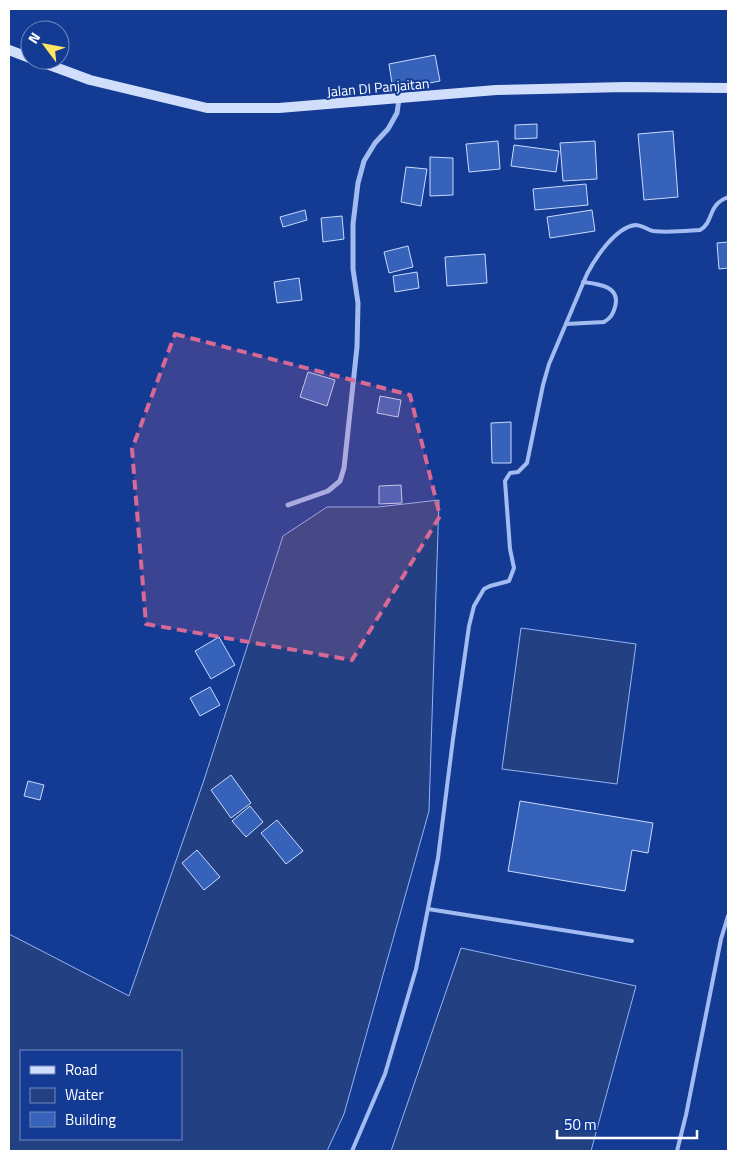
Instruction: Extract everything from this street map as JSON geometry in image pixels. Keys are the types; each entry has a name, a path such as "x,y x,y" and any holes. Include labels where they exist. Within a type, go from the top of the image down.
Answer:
{"main road":[{"name":"Jalan DI Panjaitan","path":"63,70 90,80 207,108 279,108 496,90 625,87 728,88"}],"street":[{"path":"288,505 328,492 340,481 344,468 357,347 358,303 353,268 353,224 358,183 364,161 397,114 399,99"}],"lane":[{"path":"352,1151 385,1074 416,969 438,858 469,626 474,606 481,593 490,586 509,581 512,576 514,568 510,549 506,481 510,474 523,468 527,463 549,364 595,259 611,241 628,227 641,225 658,231 700,230 706,227 714,207 719,201 728,197"},
{"path":"566,324 604,322 613,314 616,304 614,292 606,286 584,282"},
{"path":"428,909 632,941"},
{"path":"677,1151 721,939 728,916"}],"highlighted area":[{"path":"175,334 410,395 440,516 352,660 146,624 132,449"}],"water":[{"path":"439,500 429,811 344,1114 327,1151 9,1151 9,934 129,996 203,783 283,536 327,507 378,507"},
{"path":"521,628 636,644 617,784 502,769"},
{"path":"461,948 636,986 591,1151 391,1151"}],"building":[{"path":"435,55 440,81 393,90 389,64"},
{"path":"537,124 537,138 515,139 515,125"},
{"path":"673,131 678,197 644,200 638,134"},
{"path":"498,141 500,169 469,172 466,144"},
{"path":"595,141 597,179 563,181 560,143"},
{"path":"514,145 559,151 556,172 511,166"},
{"path":"430,157 453,158 453,195 430,196"},
{"path":"406,167 427,169 421,206 401,202"},
{"path":"586,184 588,205 535,210 533,189"},
{"path":"305,210 307,220 283,227 280,217"},
{"path":"592,210 595,231 550,238 547,217"},
{"path":"342,216 344,239 323,242 321,218"},
{"path":"728,242 728,268 719,269 717,243"},
{"path":"408,246 413,267 389,273 384,252"},
{"path":"485,254 487,283 447,286 445,257"},
{"path":"417,272 419,288 395,292 393,276"},
{"path":"299,278 302,300 277,303 274,282"},
{"path":"308,372 335,380 327,406 300,397"},
{"path":"380,396 401,400 398,417 377,413"},
{"path":"511,422 511,463 492,463 491,423"},
{"path":"401,485 402,503 379,504 379,486"},
{"path":"219,637 235,665 211,679 195,651"},
{"path":"210,687 220,705 200,716 190,698"},
{"path":"231,775 251,803 231,818 211,790"},
{"path":"28,781 44,785 40,800 24,796"},
{"path":"520,801 653,823 648,853 632,850 625,891 508,871"},
{"path":"250,806 263,822 246,837 232,821"},
{"path":"277,820 303,851 286,864 261,833"},
{"path":"197,850 220,877 204,890 182,863"}]}
